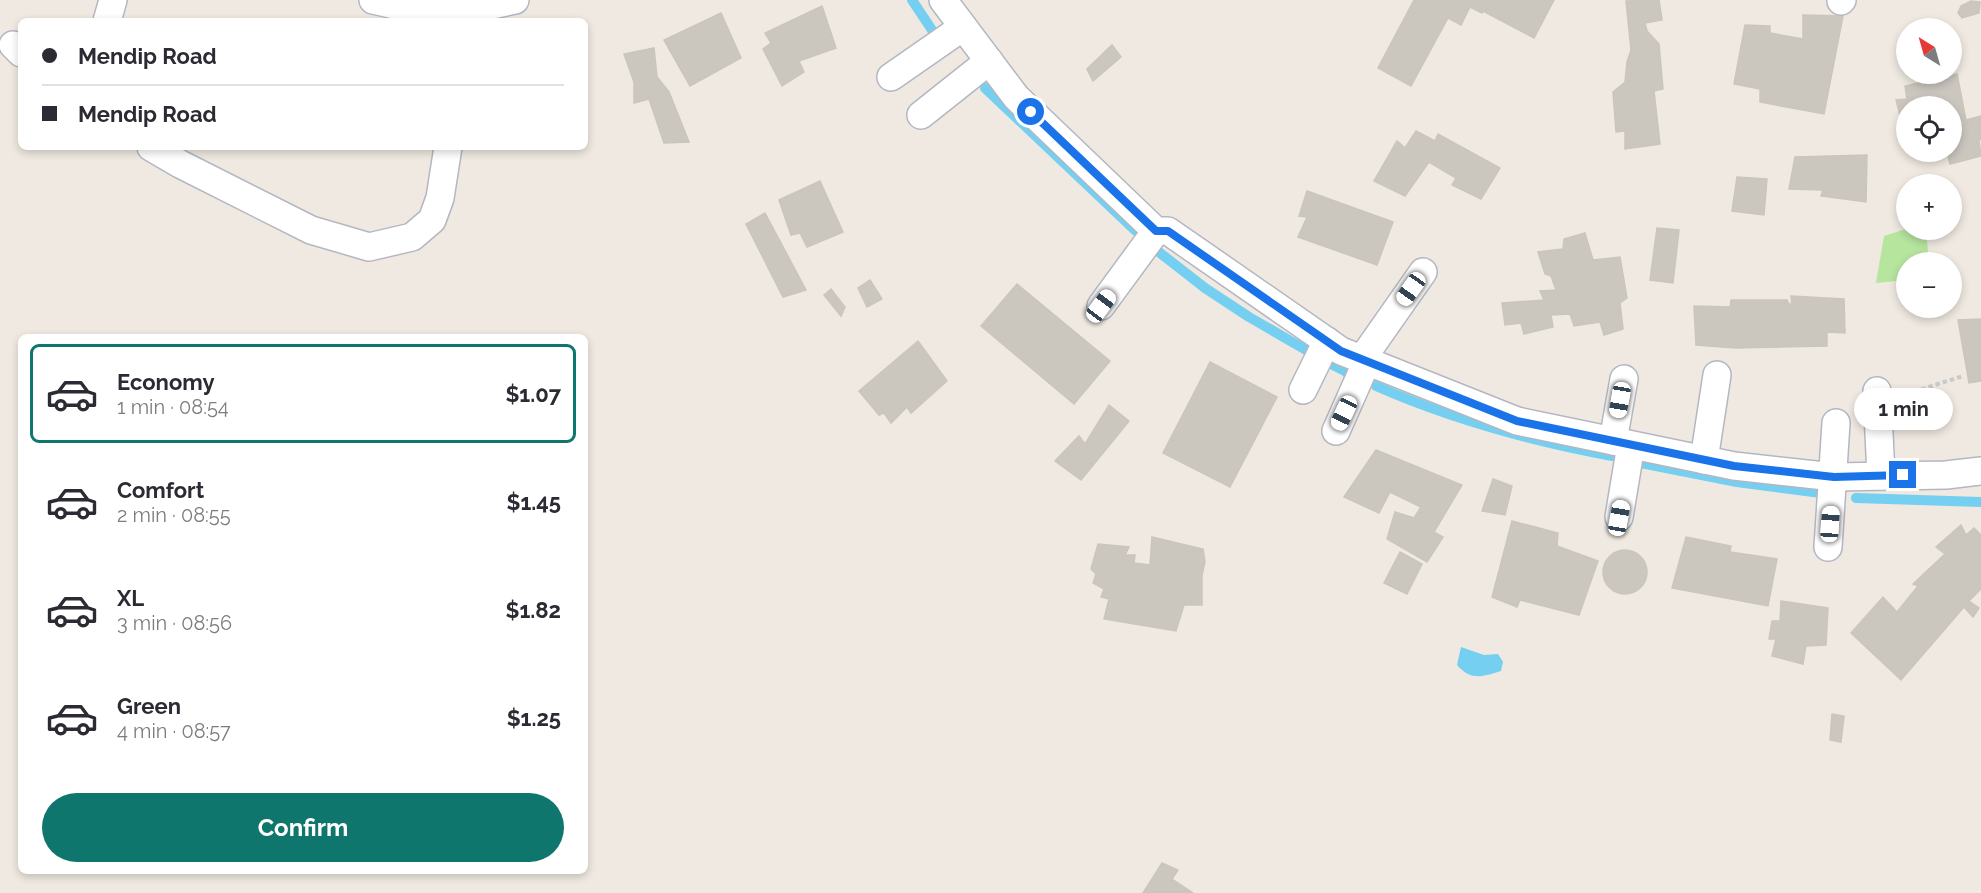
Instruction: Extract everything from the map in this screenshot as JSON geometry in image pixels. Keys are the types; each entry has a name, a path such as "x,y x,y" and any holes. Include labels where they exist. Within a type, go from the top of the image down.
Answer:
{"street":[{"path":"108,18 113,0"},
{"path":"374,0 430,13 464,16 515,0"},
{"path":"943,0 1016,97 1156,231 1168,231 1341,351 1517,421 1734,466 1834,477 1946,475 1981,471"},
{"path":"891,77 963,27"},
{"path":"921,115 989,61"},
{"path":"156,150 311,230 369,247 412,237 432,220 441,198 448,150"},
{"path":"1101,306 1156,231"},
{"path":"1336,430 1365,360 1423,272"},
{"path":"1303,390 1328,341"},
{"path":"1704,460 1717,375"},
{"path":"1619,518 1624,379"},
{"path":"1878,397 1881,476"},
{"path":"1828,547 1836,423"}],"path":[{"path":"1878,397 1963,376"}],"green space":[{"path":"1896,232 1896,240 1927,240 1928,252 1896,252 1896,281 1876,283 1884,236"}],"water":[{"path":"1461,647 1484,655 1498,654 1503,662 1501,671 1482,676 1467,674 1457,665"}],"building":[{"path":"1414,0 1554,0 1534,38 1483,11 1482,13 1470,7 1461,25 1448,18 1411,86 1378,68"},
{"path":"1659,0 1662,20 1645,23 1647,31 1659,44 1663,89 1654,91 1660,144 1625,149 1625,131 1616,132 1613,92 1625,82 1631,50 1626,1"},
{"path":"1971,1 1980,2 1979,13 1962,18 1958,13 1961,6"},
{"path":"822,6 836,48 799,61 804,72 782,86 763,49 771,43 765,33"},
{"path":"721,13 741,58 690,86 664,40"},
{"path":"1803,15 1843,16 1824,114 1760,102 1760,89 1734,84 1745,25 1770,26 1770,33 1803,39"},
{"path":"1112,45 1121,57 1093,81 1087,69"},
{"path":"654,48 657,77 669,92 689,142 664,143 649,99 634,103 634,82 624,54"},
{"path":"1959,84 1961,96 1907,96 1905,86"},
{"path":"1962,100 1966,120 1981,116 1981,139 1979,140 1981,156 1962,161"},
{"path":"1416,131 1435,141 1438,134 1500,168 1481,199 1452,185 1456,178 1429,162 1405,196 1374,181 1397,141 1405,148"},
{"path":"1867,155 1866,202 1821,196 1823,190 1789,189 1795,157"},
{"path":"1737,177 1767,179 1764,215 1732,211"},
{"path":"820,181 843,232 807,247 800,233 791,235 779,200"},
{"path":"1307,191 1393,222 1377,265 1298,237 1307,217 1299,216"},
{"path":"765,213 806,290 783,297 746,224"},
{"path":"1657,228 1679,230 1673,283 1650,280"},
{"path":"1585,233 1593,260 1620,257 1627,298 1620,303 1623,329 1604,335 1600,322 1574,326 1570,314 1551,315 1553,327 1524,334 1521,323 1505,325 1502,303 1544,300 1540,291 1556,290 1551,276 1545,274 1538,252 1563,249 1564,239"},
{"path":"870,280 882,299 867,307 858,288"},
{"path":"1017,284 1110,361 1074,404 981,326"},
{"path":"831,289 845,307 841,316 824,295"},
{"path":"1791,296 1844,299 1845,333 1827,332 1827,346 1736,348 1696,345 1694,306 1730,307 1731,300 1787,300 1789,304 1792,304"},
{"path":"1981,319 1981,381 1969,383 1958,320"},
{"path":"918,341 947,381 911,413 907,407 891,423 884,413 879,415 859,391"},
{"path":"1210,362 1277,397 1230,487 1163,453"},
{"path":"1109,405 1129,421 1081,480 1055,461 1079,436 1085,444"},
{"path":"1376,450 1462,485 1434,532 1443,537 1427,562 1387,539 1395,512 1414,518 1421,507 1390,492 1379,513 1344,497"},
{"path":"1493,479 1512,486 1505,515 1482,511"},
{"path":"1512,521 1558,533 1557,546 1598,561 1579,615 1520,600 1517,607 1492,597"},
{"path":"1961,525 1966,535 1974,528 1981,535 1981,589 1969,601 1979,608 1973,617 1964,607 1901,680 1851,633 1883,597 1897,612 1918,586 1913,584 1945,554 1936,547"},
{"path":"1152,537 1203,549 1205,562 1202,575 1202,605 1184,605 1176,631 1104,619 1109,599 1101,597 1104,589 1093,583 1096,574 1091,569 1098,544 1129,547 1125,555 1135,555 1134,563 1150,565"},
{"path":"1686,537 1731,546 1730,552 1777,559 1768,606 1672,588"},
{"path":"1625,550 1641,556 1647,572 1641,588 1625,594 1609,588 1603,572 1609,556"},
{"path":"1400,552 1422,564 1407,594 1384,583"},
{"path":"1781,601 1828,608 1826,645 1806,646 1803,664 1772,656 1776,639 1769,639 1772,621 1780,621"},
{"path":"1832,714 1844,716 1841,742 1830,740"},
{"path":"1162,863 1178,870 1172,879 1193,893 1143,893"}],"waterway":[{"path":"912,0 934,33"},
{"path":"985,88 1136,231"},
{"path":"1155,249 1205,288 1249,317 1313,354"},
{"path":"1331,364 1350,376"},
{"path":"1376,386 1433,409 1492,428 1612,456"},
{"path":"1641,463 1737,482 1821,493"},
{"path":"1856,498 1981,502"}],"route":[{"path":"1031,112 1156,231 1168,231 1341,351 1517,421 1734,466 1834,477 1903,475"}]}
